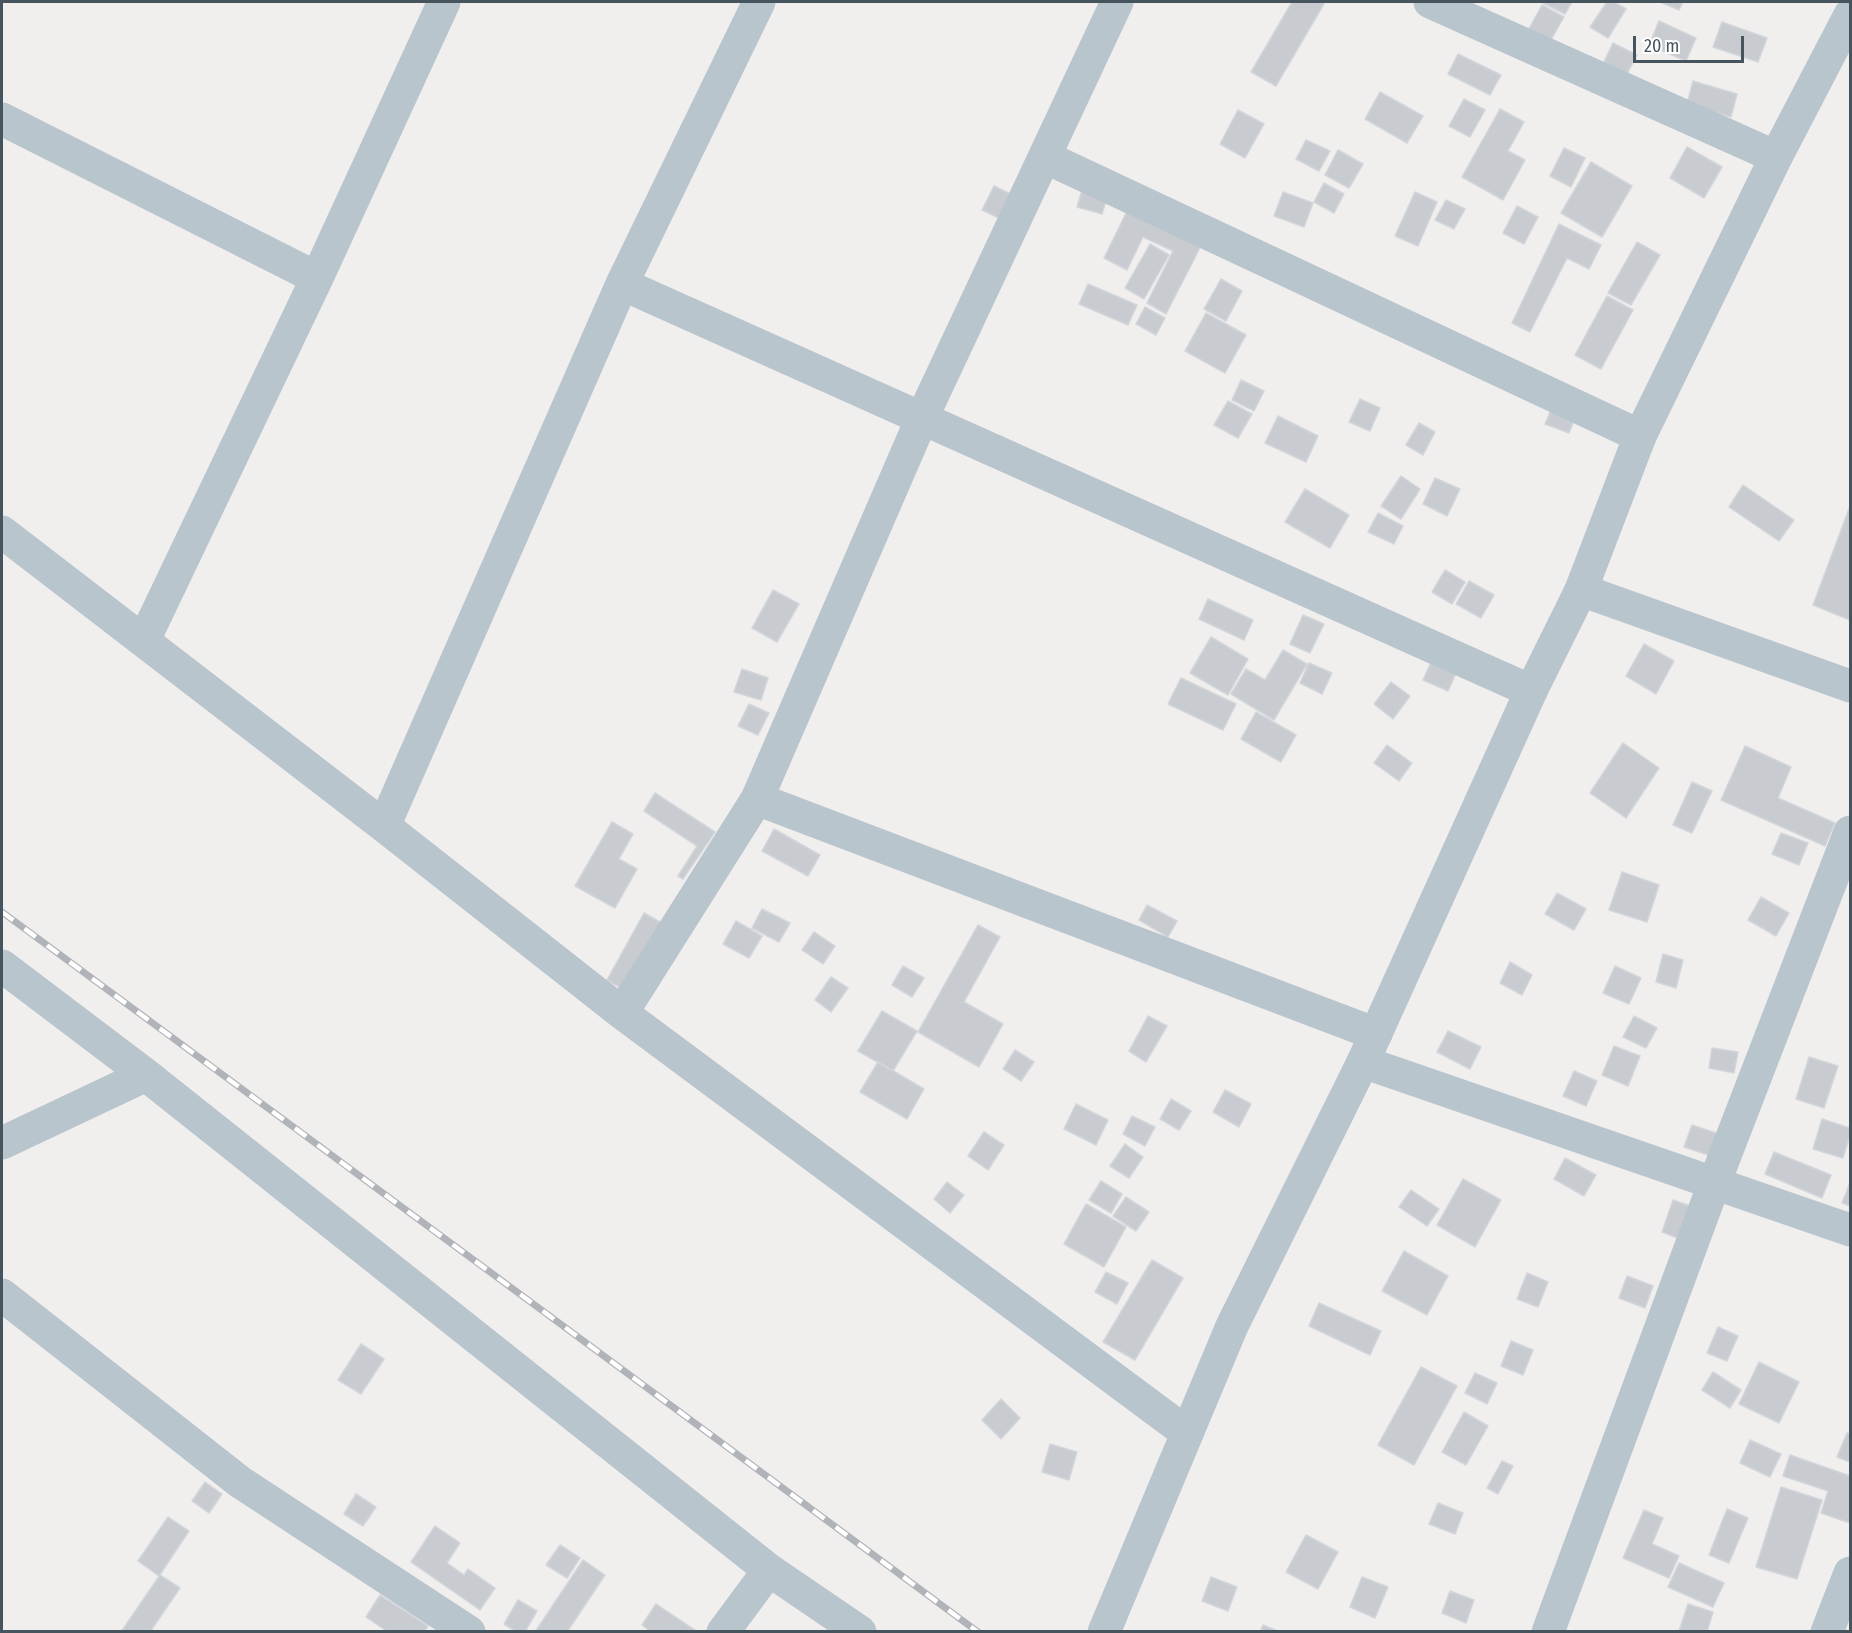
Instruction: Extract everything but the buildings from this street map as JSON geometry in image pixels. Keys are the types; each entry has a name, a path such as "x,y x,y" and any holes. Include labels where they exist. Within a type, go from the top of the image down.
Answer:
{"street":[{"path":"144,640 317,278 444,2"},
{"path":"384,826 622,284 759,2"},
{"path":"622,1013 757,799 922,418 1117,2"},
{"path":"1430,2 1482,12 1776,157"},
{"path":"1104,1632 1232,1326 1370,1048 1531,691 1581,590 1640,436 1776,157 1851,15"},
{"path":"2,119 317,278"},
{"path":"1045,157 1640,436"},
{"path":"622,284 1531,691"},
{"path":"2,532 384,826 622,1013 1187,1433"},
{"path":"1581,590 1851,686"},
{"path":"757,799 1370,1048 1714,1184 1851,1230"},
{"path":"1548,1632 1714,1184 1851,832"},
{"path":"2,966 146,1075 769,1570 860,1632"},
{"path":"2,1143 146,1075"},
{"path":"2,1295 240,1482 469,1632"},
{"path":"723,1632 769,1570"},
{"path":"1827,1632 1851,1573"}],"railway":[{"path":"2,912 978,1632"}]}
